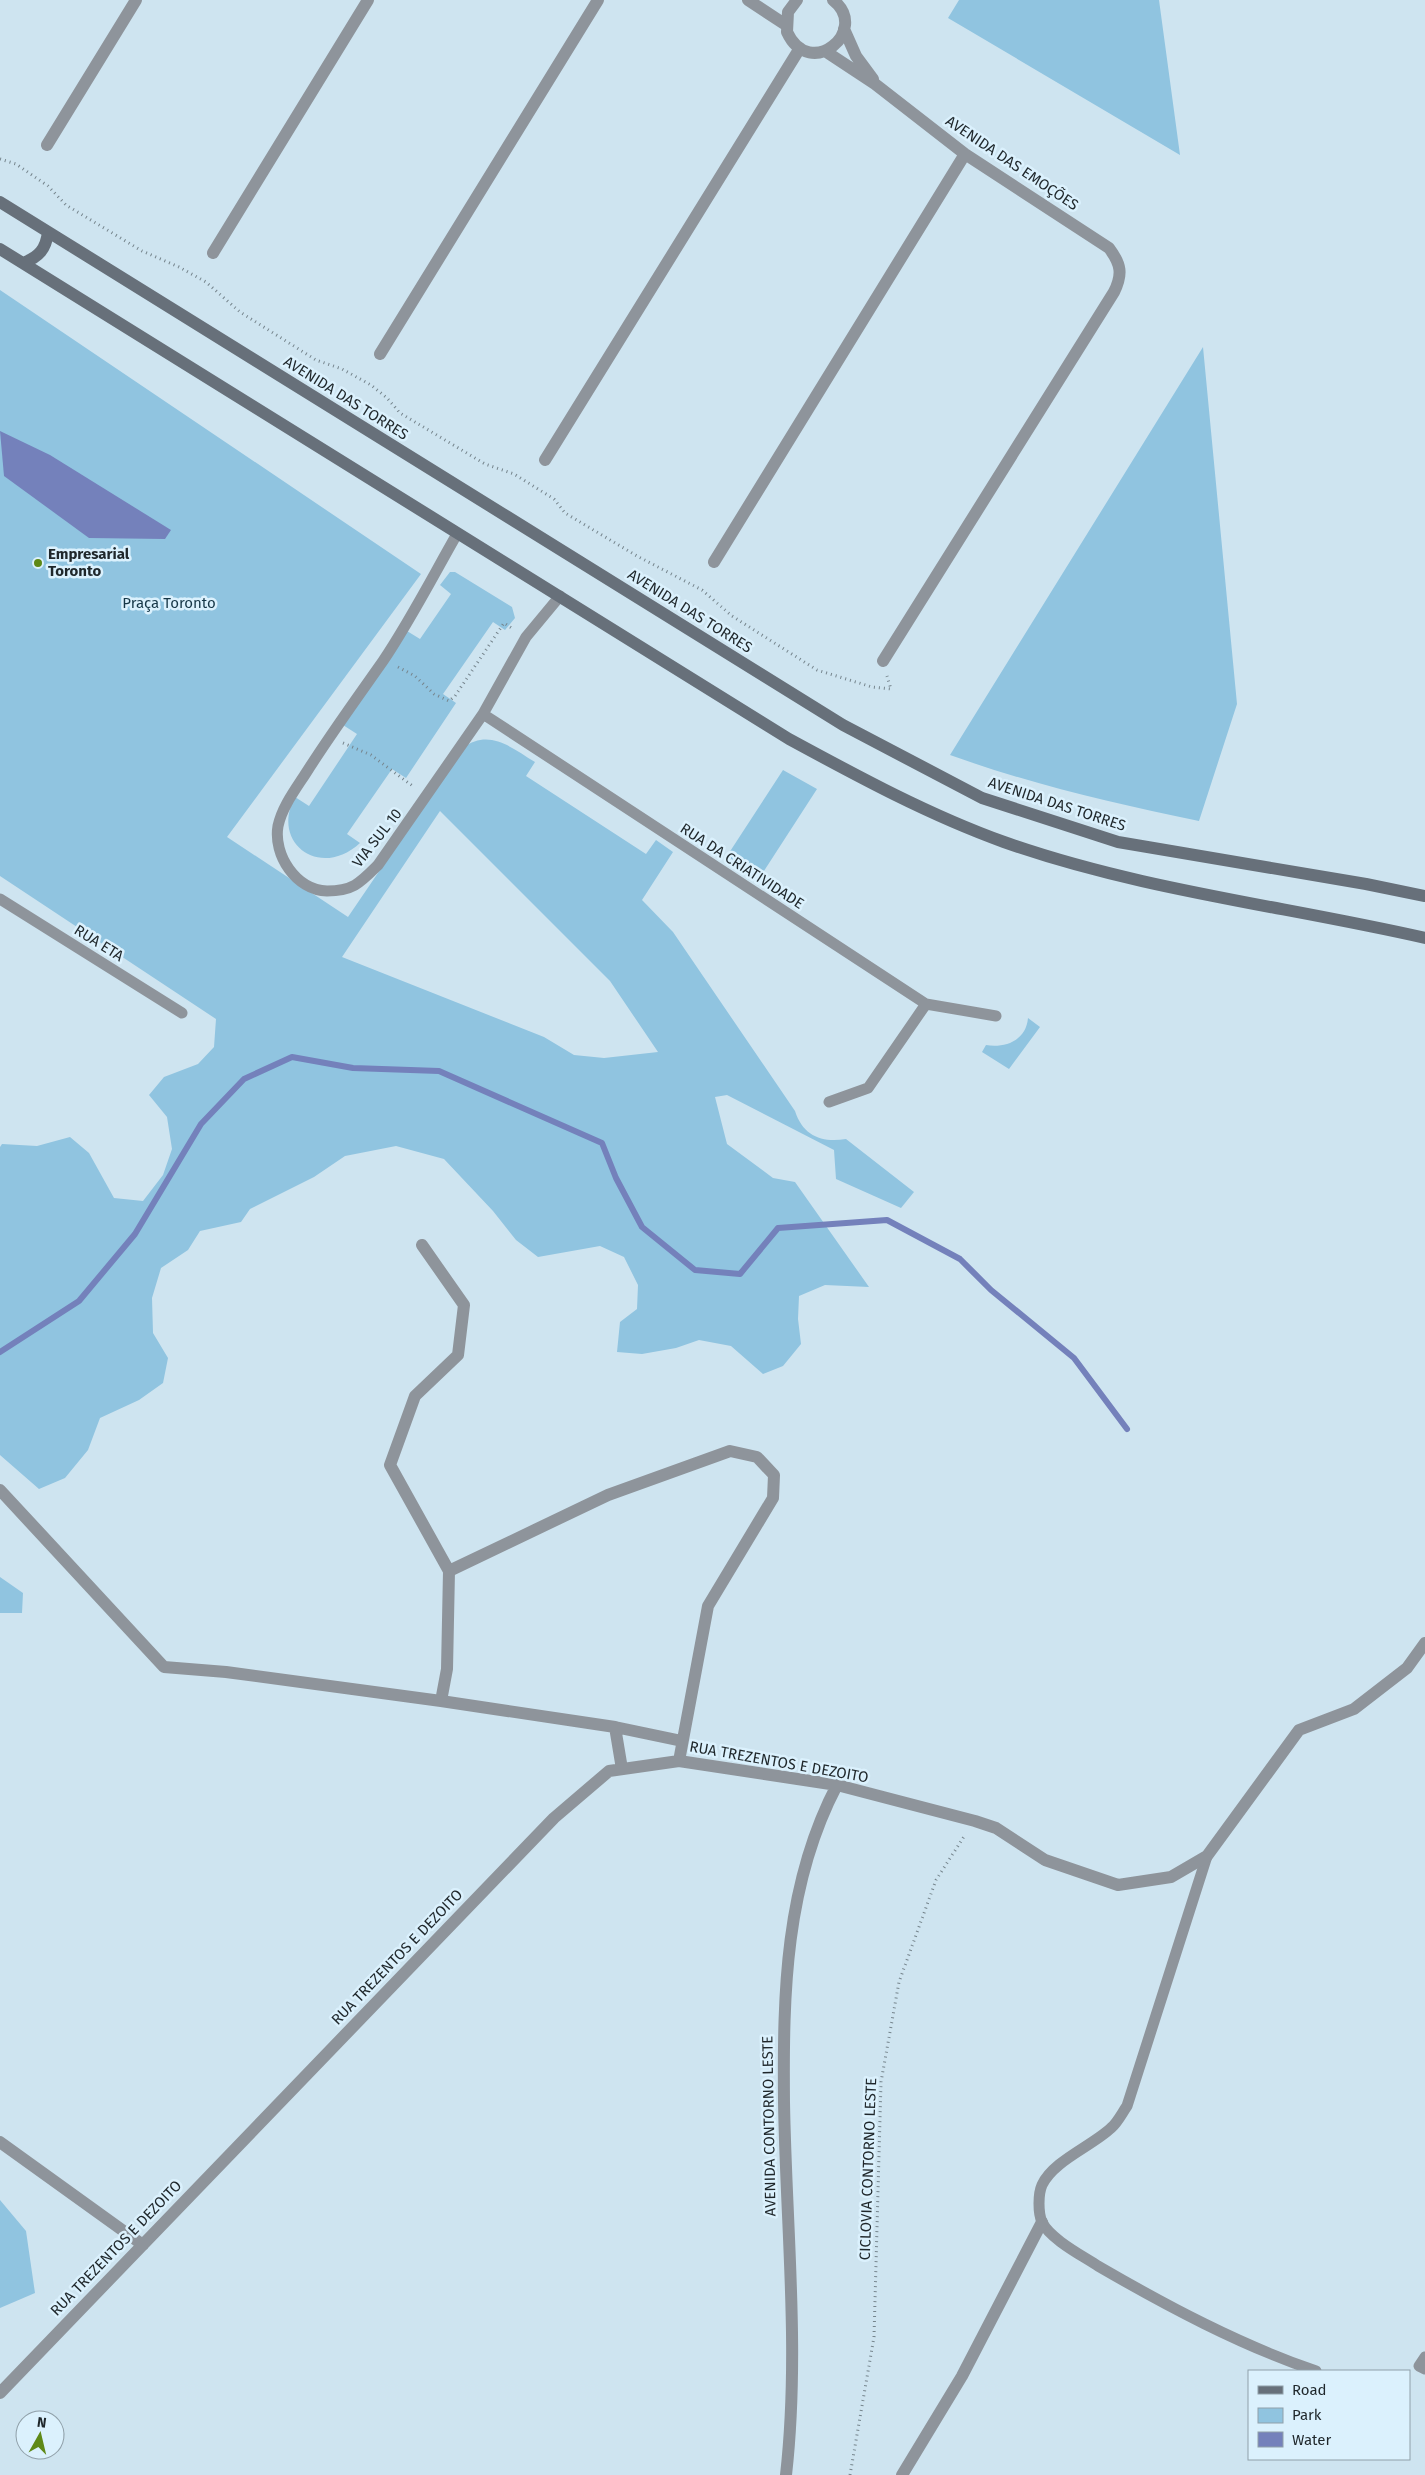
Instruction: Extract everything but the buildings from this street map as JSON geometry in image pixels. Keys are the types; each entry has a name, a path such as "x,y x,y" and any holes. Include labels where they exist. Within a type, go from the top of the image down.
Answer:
{"main road":[{"name":"AVENIDA DAS TORRES","path":"0,202 843,725 982,798 1042,819 1118,842 1356,882 1425,896"},
{"path":"23,263 34,259 43,251 48,232"},
{"path":"0,249 457,534 814,753 881,790 1004,842 1103,872 1425,938"}],"street":[{"path":"47,145 136,0"},
{"path":"213,253 368,0"},
{"path":"380,354 598,0"},
{"path":"748,0 786,25"},
{"path":"545,460 800,48 790,38 786,25 788,12 797,0"},
{"name":"AVENIDA DAS EMOÇÕES","path":"833,0 844,14 844,29 856,56 868,70 875,84"},
{"path":"825,51 838,42 844,29"},
{"name":"AVENIDA DAS EMOÇÕES","path":"800,48 812,52 825,51 875,84 965,154 1109,248 1121,268 1121,278 1114,292 883,661"},
{"path":"714,562 965,154"},
{"path":"422,1245 464,1305 458,1355 415,1396 390,1465 449,1571 447,1669 441,1701"},
{"path":"449,1571 608,1495 730,1451 757,1457 774,1475 773,1498 708,1606 679,1761"},
{"path":"0,1490 164,1667 226,1672 441,1701 615,1726 682,1741"},
{"name":"RUA TREZENTOS E DEZOITO","path":"0,2393 554,1818 610,1771 679,1761 837,1785 975,1820 996,1828 1045,1860 1118,1885 1171,1878 1207,1856 1299,1730 1354,1709 1407,1668 1425,1643"},
{"path":"615,1726 622,1769"},
{"name":"AVENIDA CONTORNO LESTE","path":"786,2475 792,2379 783,2019 787,1953 798,1888 812,1842 837,1785"},
{"path":"0,2142 143,2245"},
{"path":"902,2475 962,2376 1042,2222"}],"lane":[{"name":"VIA SUL 10","path":"457,534 384,659 329,737 282,810 277,842 282,859 290,872 303,884 323,891 345,891 363,880 378,865 483,714 526,637 560,596"},
{"name":"RUA DA CRIATIVIDADE","path":"483,714 926,1004 996,1016"},
{"name":"RUA ETA","path":"0,899 182,1013"},
{"path":"829,1102 868,1088 926,1004"},
{"path":"1207,1856 1127,2106 1112,2127 1050,2173 1042,2185 1039,2198 1042,2222 1051,2233 1076,2252 1176,2310 1290,2362 1313,2370"},
{"path":"1425,2357 1419,2366 1425,2370"}],"path":[{"path":"0,159 16,164 48,186 66,205 142,251 179,267 206,282 227,303 316,360 342,369 371,385 387,398 400,413 485,464 514,474 554,499 565,513 636,556 702,590 732,616 817,670 872,687 891,689 883,661"},
{"path":"384,659 415,676 434,694 449,701 455,696 504,623 526,637"},
{"path":"329,737 371,756 428,795"},
{"name":"CICLOVIA CONTORNO LESTE","path":"850,2475 874,2337 881,2082 899,1982 936,1880 975,1820"}],"green space":[{"path":"959,0 1159,0 1180,155 948,18"},
{"name":"Praça Toronto","path":"0,290 421,574 227,837 348,917 463,748 473,742 482,740 500,742 509,746 535,762 526,776 646,854 656,840 673,852 642,900 673,932 808,1132 814,1136 829,1140 846,1139 914,1192 901,1208 836,1179 834,1150 727,1095 715,1097 727,1144 773,1178 795,1182 869,1287 825,1285 799,1296 798,1319 801,1344 783,1366 763,1374 731,1346 699,1340 676,1348 642,1354 617,1352 620,1322 637,1309 638,1285 624,1257 600,1246 538,1257 516,1240 493,1211 444,1159 396,1146 345,1156 314,1177 250,1209 241,1222 200,1231 188,1250 161,1268 152,1298 153,1333 168,1358 163,1383 139,1400 100,1418 88,1450 65,1478 39,1489 0,1455 0,1147 2,1144 37,1146 70,1137 89,1153 114,1198 143,1201 163,1175 172,1149 167,1117 149,1095 164,1077 198,1064 214,1047 216,1019 0,876","holes":["440,811 610,981 658,1052 604,1058 574,1055 544,1037 342,957"]},
{"path":"1203,347 1237,704 1199,821 1073,792 981,766 950,755"},
{"path":"450,572 455,572 512,607 515,618 505,630 493,622 443,694 456,703 406,778 392,769 347,834 360,843 345,854 329,858 315,857 303,851 294,842 289,829 289,814 295,797 309,806 357,734 343,725 407,631 420,639 451,594 440,585"},
{"path":"783,770 817,789 760,877 727,856"},
{"path":"1028,1018 1040,1027 1009,1069 982,1052 986,1045 1007,1044 1019,1037 1026,1026"},
{"path":"0,1577 23,1593 22,1613 0,1613"},
{"path":"0,2200 26,2231 35,2293 0,2308"}],"water":[{"path":"0,431 50,455 171,530 165,539 89,538 4,476"}],"waterway":[{"path":"0,1352 79,1301 135,1234 201,1124 244,1079 292,1057 353,1068 439,1071 602,1143 616,1178 642,1227 695,1270 740,1274 778,1228 887,1220 960,1259 991,1290 1074,1358 1127,1429"}],"place":[{"name":"Empresarial Toronto","path":"38,563"}]}
